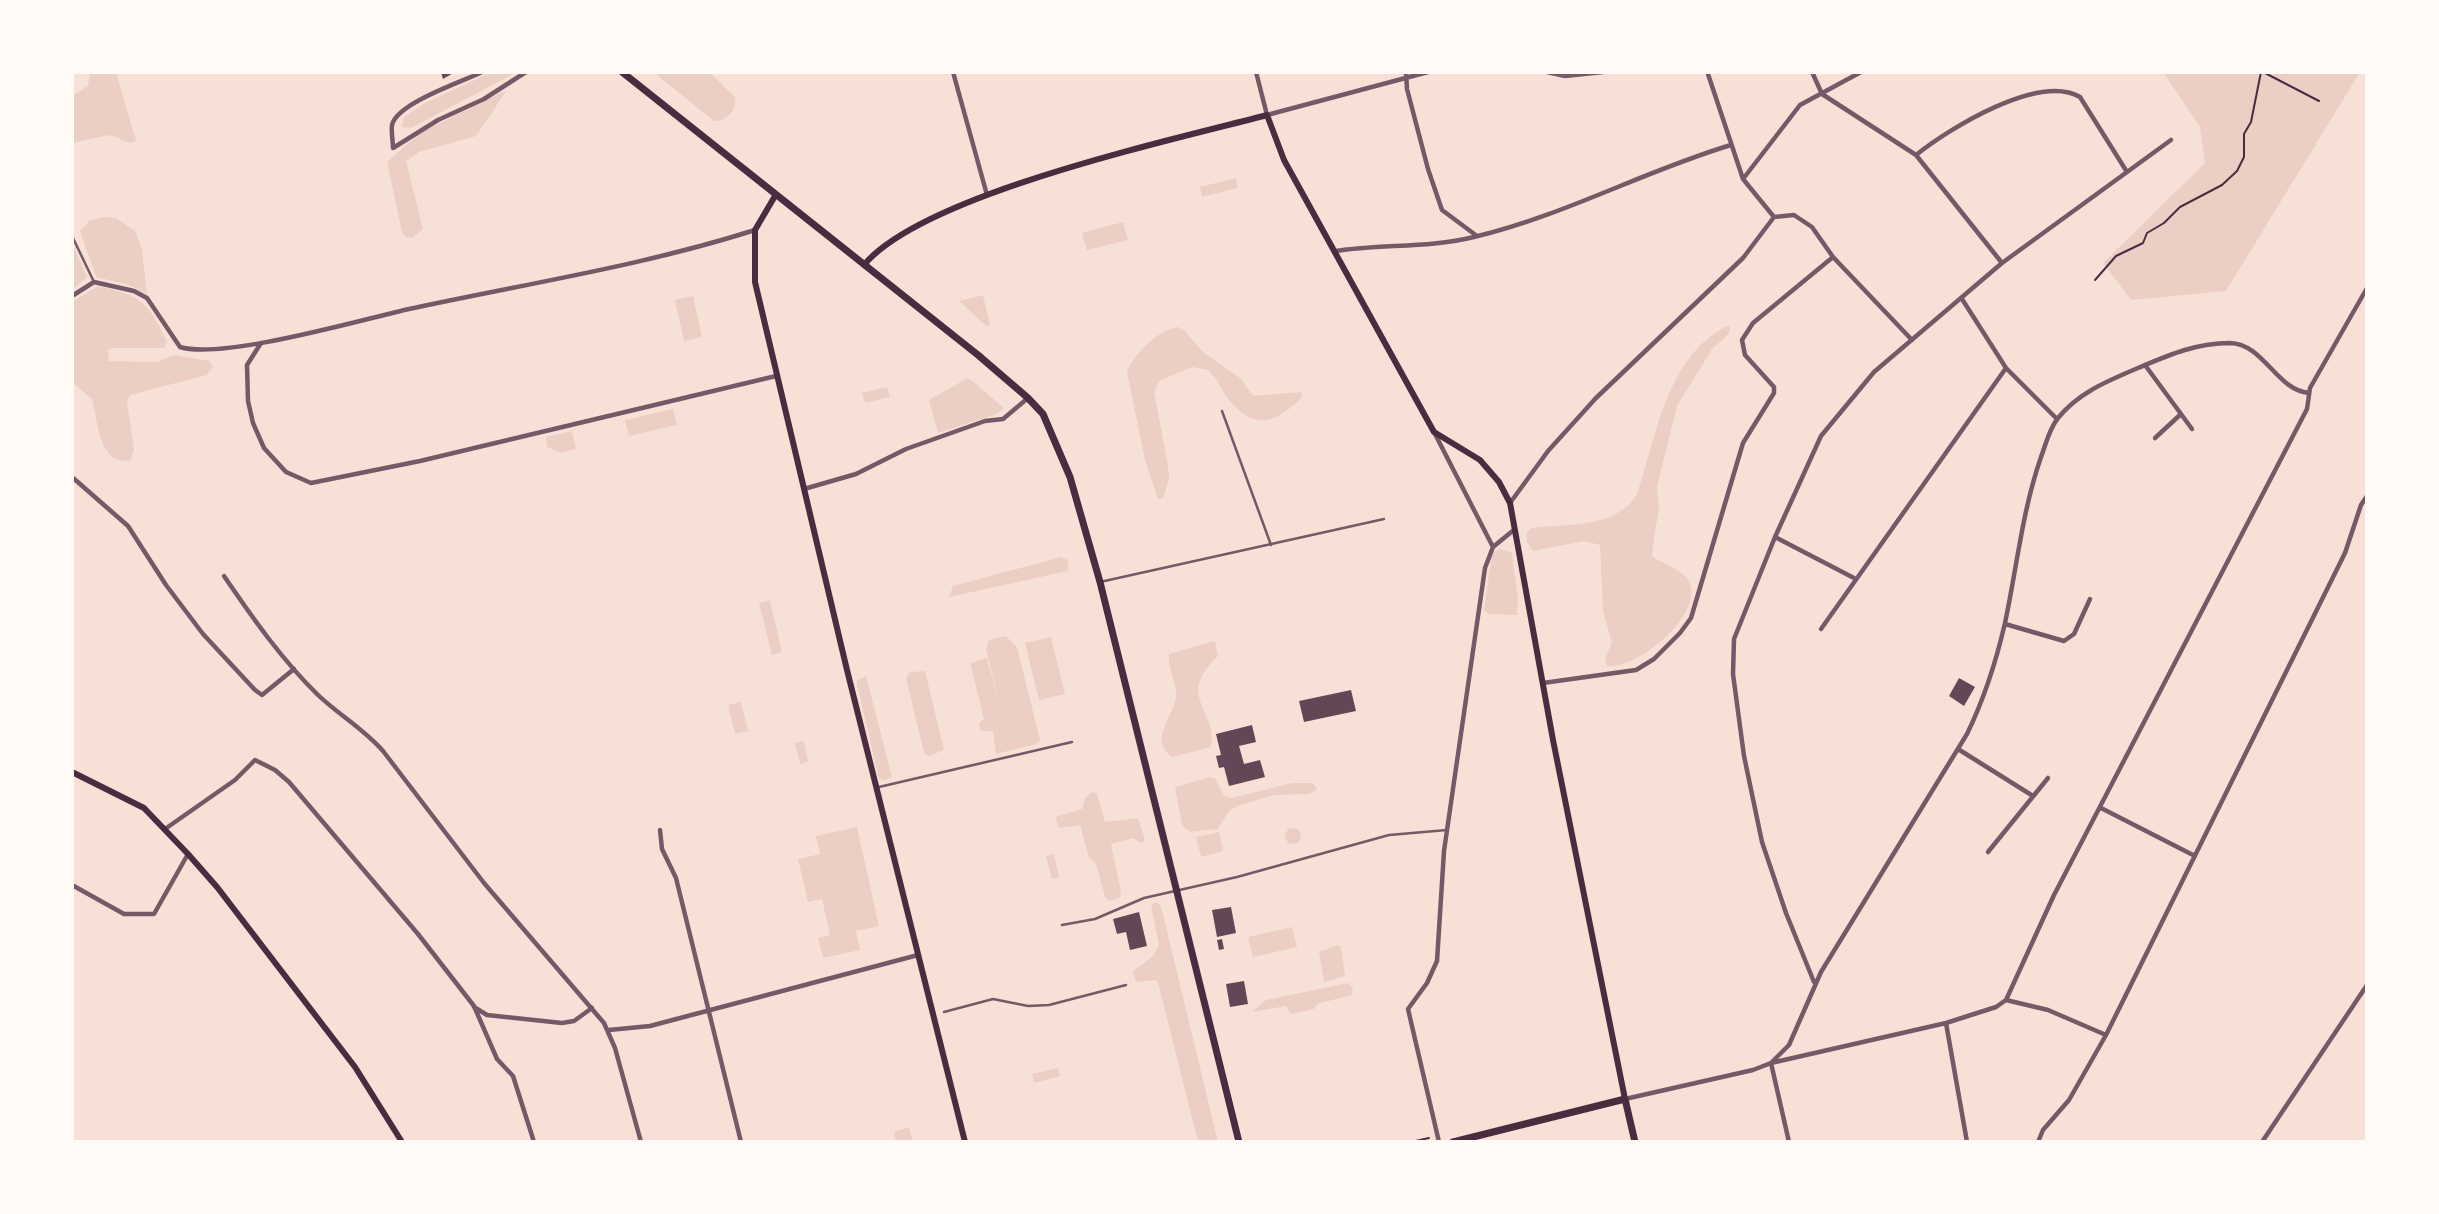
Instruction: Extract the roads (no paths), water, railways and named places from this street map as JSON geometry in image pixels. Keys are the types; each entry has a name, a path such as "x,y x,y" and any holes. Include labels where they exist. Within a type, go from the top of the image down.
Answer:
{"main road":[{"path":"622,72 1028,398 1052,429 1070,477 1100,582 1239,1142"},
{"path":"864,265 875,253 921,226 987,195 1154,145 1267,115 1284,160 1434,432 1486,465 1510,503 1542,683 1635,1142"},
{"path":"775,197 755,230 755,282 876,788 965,1142"},
{"path":"72,772 144,808 188,854 225,897 355,1067 402,1142"},
{"path":"1453,1142 1625,1099"}],"street":[{"path":"482,72 420,100 397,116 391,127 393,148 414,133 484,99 526,72"},
{"path":"953,72 987,195"},
{"path":"1256,72 1267,115 1407,75 1428,72"},
{"path":"1547,72 1565,76 1603,72"},
{"path":"1707,72 1744,179 1774,217"},
{"path":"1812,72 1822,94 1916,155 2002,263"},
{"path":"1744,179 1800,105 1860,72"},
{"path":"1407,75 1407,89 1424,156 1442,210 1477,236"},
{"path":"1916,155 2008,100 2068,90 2080,97 2127,172"},
{"path":"1815,983 1786,914 1759,832 1744,755 1734,674 1734,639 1775,537 1821,436 1859,387 2002,263 2171,140"},
{"path":"1336,251 1477,236 1549,214 1687,159 1731,145"},
{"path":"1510,503 1548,451 1596,398 1743,258 1774,217 1794,215 1802,219 1818,234 1833,257 1912,340"},
{"path":"72,296 94,282 134,291 147,298 180,347 203,351 261,342 596,270 755,230"},
{"path":"1542,683 1611,675 1642,667 1686,625 1742,443 1773,393 1774,387 1745,355 1742,340 1753,323 1833,257"},
{"path":"1625,1099 1946,1023 1997,1007 2006,1000 2043,917 2307,409 2309,393 2365,296 2367,288"},
{"path":"1962,299 2006,368 2057,419"},
{"path":"261,342 247,365 248,401 253,424 264,448 285,472 311,483 420,461 776,376"},
{"path":"1771,1063 1792,1041 1815,983 1958,749 1985,696 2005,624 2022,522 2036,471 2057,419 2091,389 2191,347 2238,344 2255,354 2295,390 2309,393"},
{"path":"2145,365 2192,429"},
{"path":"1821,629 1854,578 2006,368"},
{"path":"803,489 856,474 906,449 985,421 1003,419 1028,398"},
{"path":"2155,438 2181,414"},
{"path":"1434,432 1493,547"},
{"path":"72,477 128,526 166,585 203,635 255,691 262,695 269,692 294,669"},
{"path":"2038,1142 2043,1130 2069,1100 2106,1035 2345,553 2361,505 2367,496"},
{"path":"1439,1142 1408,1009 1427,983 1437,961 1447,830 1487,558 1493,547 1515,529"},
{"path":"1775,537 1854,578"},
{"path":"224,576 294,669 318,695 370,736 383,751 484,883 609,1030 641,1142"},
{"path":"2005,624 2064,640 2074,634 2090,599"},
{"path":"1958,749 2033,796"},
{"path":"165,829 235,780 255,760 275,770 298,792 418,934 474,1006 498,1059 513,1076 534,1142"},
{"path":"1988,852 2048,778"},
{"path":"2101,808 2194,856"},
{"path":"660,830 662,849 676,878 741,1142"},
{"path":"72,885 124,914 154,914 188,854"},
{"path":"609,1030 650,1027 918,956"},
{"path":"2262,1142 2367,985"},
{"path":"2006,1000 2042,1008 2106,1035"},
{"path":"474,1006 486,1015 562,1023 574,1021 592,1008"},
{"path":"1946,1023 1967,1142"},
{"path":"1771,1063 1789,1142"}],"lane":[{"path":"72,236 94,282"},
{"path":"1222,411 1270,545"},
{"path":"1100,582 1384,519"},
{"path":"876,788 1072,742"},
{"path":"1062,925 1095,919 1133,902 1389,835 1447,830"},
{"path":"944,1012 993,999 1028,1006 1049,1005 1126,985"}]}
